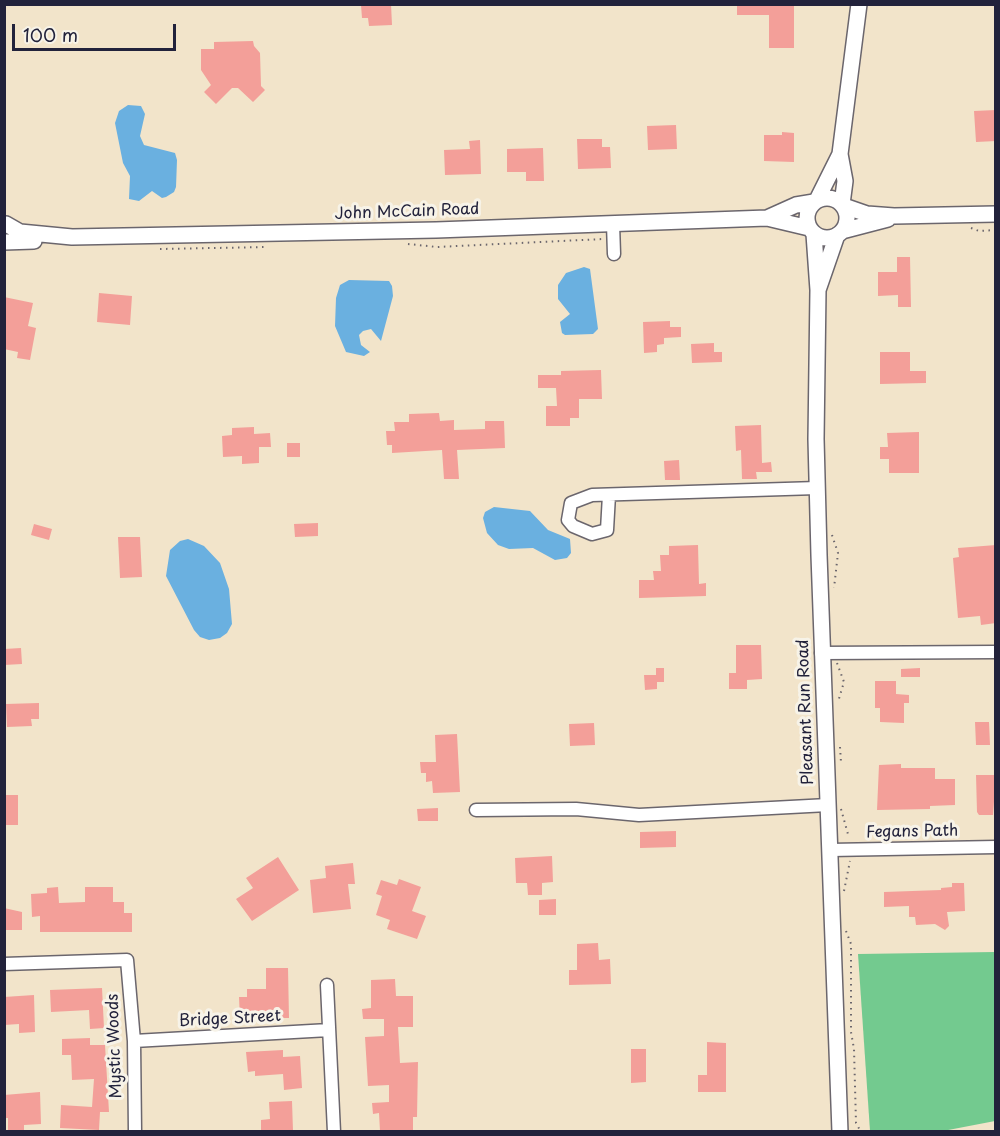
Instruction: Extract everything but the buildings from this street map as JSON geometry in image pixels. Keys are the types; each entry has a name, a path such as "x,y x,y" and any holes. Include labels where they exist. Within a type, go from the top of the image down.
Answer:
{"main road":[{"path":"832,252 845,231 847,217 843,205 844,181 840,154 860,4"},
{"path":"840,154 806,216 811,231 827,238 894,216"},
{"path":"796,206 826,181"},
{"path":"815,201 827,197 867,214 894,216 996,214"},
{"name":"John McCain Road","path":"767,218 815,201"},
{"name":"John McCain Road","path":"5,228 48,236 244,234 767,218 811,231"},
{"name":"Pleasant Run Road","path":"811,231 818,290 817,488 828,653 834,806 830,850 840,1131"},
{"name":"Pleasant Run Road","path":"818,290 832,252 845,231"},
{"name":"John McCain Road","path":"4,242 36,240 48,236"}],"street":[{"path":"613,224 614,254"},
{"path":"609,495 790,491 817,488"},
{"path":"828,653 996,651"},
{"path":"476,810 576,809 639,815 834,806"},
{"name":"Fegans Path","path":"830,850 996,847"},
{"name":"Mystic Woods","path":"4,964 127,960 134,1041 135,1131"},
{"path":"327,986 334,1131"},
{"name":"Bridge Street","path":"134,1041 329,1030"}],"path":[{"path":"980,231 996,230"},
{"path":"831,532 838,553 834,592"},
{"path":"828,653 844,682 837,711"},
{"path":"839,742 840,767"},
{"path":"834,806 849,831 850,867 843,895"},
{"path":"843,923 851,944 851,1032 854,1049 856,1124 861,1131"}],"green space":[{"path":"995,952 995,1121 943,1131 870,1131 858,954"}],"water":[{"path":"128,105 141,106 145,114 140,136 144,145 175,153 176,187 174,192 166,197 162,198 152,191 139,201 129,199 130,176 123,163 115,123 119,111"},
{"path":"584,267 590,269 598,329 593,334 565,335 562,333 560,322 570,314 558,299 558,285 566,273"},
{"path":"349,280 389,281 392,286 393,296 381,341 371,329 359,335 361,345 370,352 364,356 346,352 335,326 336,298 340,285"},
{"path":"494,507 530,511 548,530 570,539 571,553 567,558 555,560 533,548 509,549 498,545 487,533 483,518 485,512"},
{"path":"188,539 204,546 220,563 229,589 232,624 227,633 220,638 209,640 200,637 194,630 166,576 170,550 180,541"}]}
